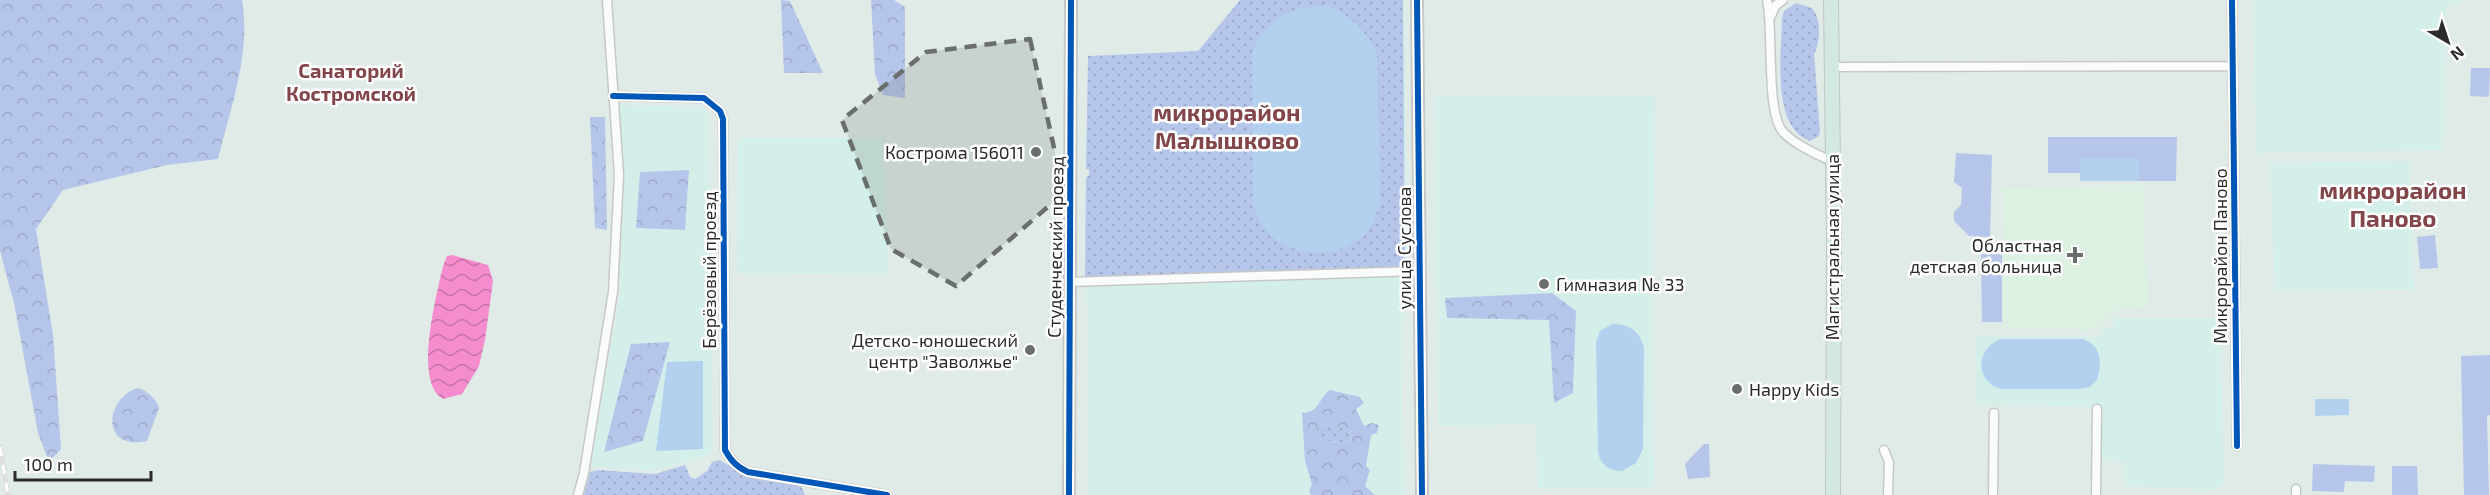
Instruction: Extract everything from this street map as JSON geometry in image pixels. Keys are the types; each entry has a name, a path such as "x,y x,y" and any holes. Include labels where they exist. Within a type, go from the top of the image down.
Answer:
{"highway":[{"name":"Магистральная улица","path":"1831,0 1833,495"}],"street":[{"path":"578,495 613,292 619,175 607,0"},
{"name":"Студенческий проезд","path":"1068,495 1071,0"},
{"name":"улица Суслова","path":"1417,0 1422,495"},
{"path":"1767,0 1771,16 1775,114 1778,125 1784,134 1833,162"},
{"path":"1771,16 1775,6 1783,0"},
{"name":"Микрорайон Паново","path":"2232,0 2237,446"},
{"path":"1832,67 2233,66"},
{"name":"Берёзовый проезд","path":"613,96 704,98 720,111 723,119 725,450 737,467 748,472 887,495"},
{"path":"1069,282 1419,271"},
{"path":"2096,495 2097,409"},
{"path":"1993,495 1994,413"},
{"path":"1884,450 1889,462 1888,495"}],"highlighted area":[{"path":"1030,39 1064,193 956,286 891,249 842,120 926,52"}],"shaded area":[{"path":"1261,0 1404,0 1408,277 1403,323 1402,409 1405,495 1088,495 1087,287 1205,284 1199,66"},
{"path":"2253,0 2462,0 2462,4 2446,5 2443,150 2256,153"},
{"path":"1328,6 1358,25 1377,55 1380,204 1371,226 1360,238 1347,247 1317,253 1286,246 1273,238 1262,226 1253,204 1252,51 1267,28 1282,15 1302,8"},
{"name":"Гимназия № 33","path":"1435,96 1655,96 1652,348 1654,483 1650,488 1538,489 1536,424 1438,426"},
{"path":"619,105 702,107 708,111 713,446 709,455 654,471 592,466 591,461 620,294 624,174"},
{"path":"738,138 884,138 888,275 737,273"},
{"path":"2080,158 2139,158 2139,181 2080,181"},
{"path":"2409,161 2414,290 2275,291 2270,163"},
{"name":"Областная детская больница","path":"2144,185 2147,307 2112,311 2093,330 2003,329 2002,188"},
{"path":"2115,318 2220,318 2224,482 2216,490 2124,486 2124,462 2101,460 2101,407 1977,404 1976,336 2101,337 2104,329 2113,328"},
{"path":"1612,324 1633,329 1644,347 1643,449 1636,463 1622,471 1606,466 1598,453 1596,342 1600,331"},
{"path":"2000,339 2083,339 2094,346 2099,356 2100,367 2097,380 2090,387 2079,389 2001,389 1986,379 1981,365 1986,350"},
{"path":"703,361 703,449 656,451 667,362"},
{"path":"2315,399 2349,399 2349,415 2315,416"}],"green space":[{"path":"0,0 242,0 244,40 242,60 218,159 167,165 63,190 36,229 53,335 61,449 49,462 38,433 14,303 0,251"},
{"path":"781,0 790,1 823,73 784,73"},
{"path":"871,0 894,0 905,7 905,98 883,95 875,74"},
{"path":"1240,0 1403,0 1405,266 1085,278 1086,177 1089,176 1089,170 1086,169 1088,56 1198,51"},
{"path":"1796,3 1812,8 1819,30 1814,54 1820,131 1819,136 1810,141 1797,133 1789,120 1781,86 1782,17 1784,11"},
{"path":"2471,68 2490,68 2489,97 2470,96"},
{"path":"590,117 605,117 607,230 595,228"},
{"path":"2048,137 2177,137 2176,181 2139,181 2139,159 2080,159 2080,173 2048,173"},
{"path":"1956,153 1992,155 1990,237 1969,236 1954,221 1954,212 1961,205 1962,188 1954,182"},
{"path":"689,170 685,230 636,228 640,172"},
{"path":"2435,235 2438,268 2420,269 2417,237"},
{"path":"1981,254 2002,254 2002,322 1982,322"},
{"path":"1552,293 1576,311 1573,393 1554,403 1549,320 1447,318 1445,298"},
{"path":"670,342 643,441 604,452 631,344"},
{"path":"2490,355 2490,415 2487,416 2489,495 2464,495 2461,356"},
{"path":"137,388 150,395 159,408 147,441 132,442 121,439 112,423 118,403 126,394"},
{"path":"1330,390 1360,397 1364,403 1356,409 1364,426 1372,423 1379,425 1377,433 1371,435 1366,466 1370,470 1365,486 1375,495 1311,495 1309,491 1312,484 1305,461 1302,413 1316,408","holes":["1326,424 1350,430 1352,438 1348,443 1321,440 1315,431 1318,426"]},
{"path":"1326,424 1350,430 1352,437 1348,443 1321,440 1315,431 1318,426"},
{"path":"1704,444 1709,444 1710,477 1688,479 1685,464"},
{"path":"720,460 745,476 801,486 805,495 584,495 590,472 599,470 655,474 685,465 690,477 695,479 707,471 712,462"},
{"path":"2313,464 2375,466 2374,482 2345,481 2344,492 2312,491"},
{"path":"2392,466 2417,466 2418,495 2392,495"}],"water":[{"path":"452,255 488,265 493,281 479,366 462,394 443,399 434,389 428,356 432,316 443,266 447,256"}],"railway":[{"path":"0,447 8,495"}],"cycle path":[{"path":"1069,495 1071,0"},
{"path":"1417,0 1422,495"},
{"path":"2232,0 2237,446"},
{"path":"613,96 704,98 720,111 723,119 725,450 737,466 748,472 887,495"}],"place":[{"name":"Кострома 156011","path":"1036,152"},
{"name":"Областная детская больница","path":"2075,255"},
{"name":"Гимназия № 33","path":"1544,284"},
{"name":"Детско-юношеский центр \"Заволжье\"","path":"1030,350"},
{"name":"Happy Kids","path":"1737,389"}],"district":[{"name":"Санаторий Костромской","path":"351,82"},
{"name":"микрорайон Малышково","path":"1227,125"},
{"name":"микрорайон Паново","path":"2393,203"}]}
